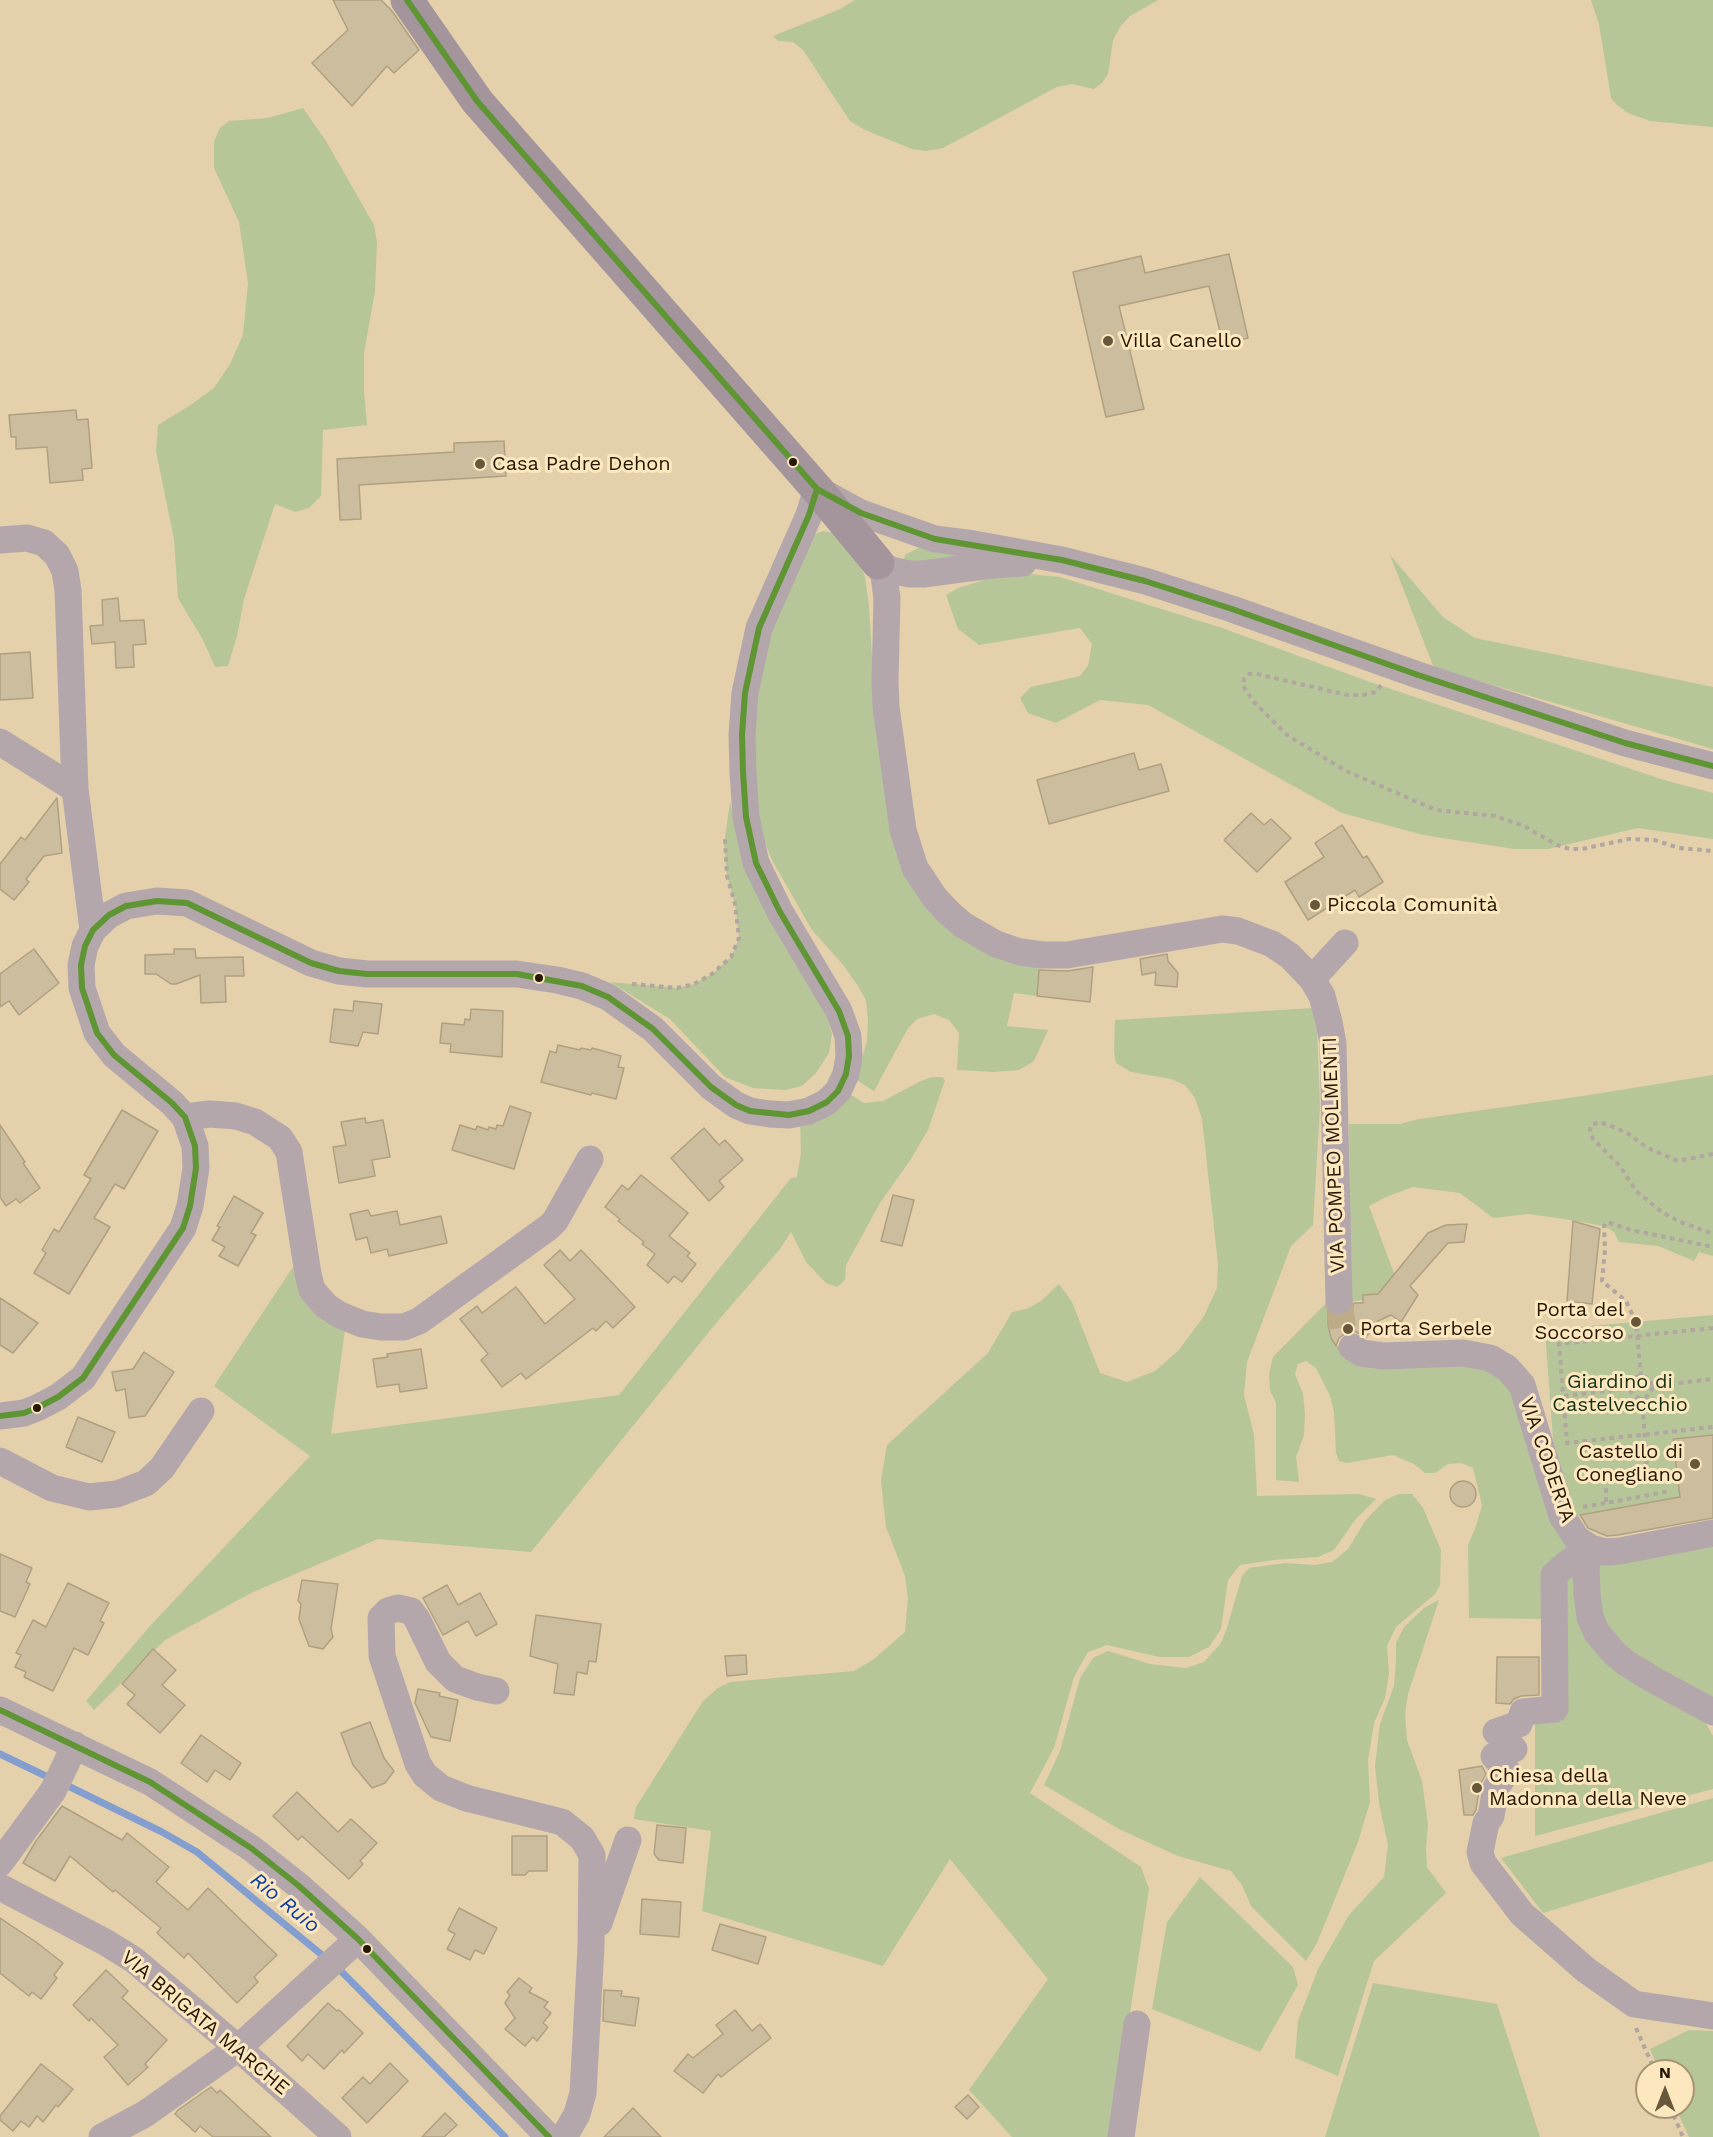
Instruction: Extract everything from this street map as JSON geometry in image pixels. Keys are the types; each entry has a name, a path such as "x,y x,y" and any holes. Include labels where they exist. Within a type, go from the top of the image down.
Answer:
{"main road":[{"path":"407,0 477,101 817,489 878,563"}],"street":[{"path":"0,1416 24,1413 39,1407 58,1397 83,1378 183,1228 190,1206 195,1168 195,1146 184,1117 172,1103 114,1055 97,1033 82,988 81,965 85,946 93,930 109,915 126,906 157,901 187,903 311,963 339,971 367,974 517,974 582,986 608,997 653,1029 711,1087 736,1105 750,1111 789,1115 810,1111 827,1102 837,1091 846,1074 849,1056 848,1036 839,1011 780,912 756,863 746,817 742,763 745,693 759,628 806,523 817,489 861,513 935,539 1062,560 1145,581 1232,609 1429,679 1625,743 1713,766"},
{"path":"0,540 27,538 44,543 57,555 65,572 68,590 75,789 93,930"},
{"path":"935,539 907,544 878,563 891,570 909,574 941,573 992,565 1062,560"},
{"name":"VIA POMPEO MOLMENTI","path":"878,563 884,576 887,598 886,707 903,830 915,868 934,898 963,925 996,944 1020,952 1067,955 1222,929 1238,931 1272,944 1290,956 1312,979 1324,1005 1332,1044 1339,1302"},
{"path":"887,626 909,596 929,579 941,573"},
{"path":"0,742 75,789"},
{"path":"1312,979 1345,943"},
{"path":"184,1117 210,1114 236,1116 255,1122 280,1138 289,1152 312,1290 326,1306 340,1315 362,1324 381,1327 404,1327 419,1321 549,1227 555,1221 590,1159"},
{"name":"VIA CODERTA","path":"1352,1347 1360,1353 1384,1356 1463,1353 1490,1358 1507,1368 1522,1385 1562,1516 1577,1539 1591,1548"},
{"path":"0,1461 52,1488 89,1497 117,1494 146,1483 162,1468 201,1411"},
{"path":"1713,1533 1620,1551 1605,1552 1591,1548 1554,1575 1555,1709 1523,1712 1520,1724 1496,1732 1514,1749 1494,1756 1507,1771 1496,1788 1491,1816 1486,1823 1480,1852 1483,1863 1522,1914 1587,1970 1634,2004 1713,2016"},
{"path":"1591,1548 1586,1567 1587,1594 1590,1617 1597,1633 1626,1663 1713,1712"},
{"path":"496,1691 455,1679 438,1662 411,1611 398,1608 388,1611 381,1618 382,1656 418,1764 425,1775 441,1788 466,1798 562,1822 582,1838 592,1855 591,1947 583,2093 577,2114 564,2137"},
{"path":"0,1710 72,1752 150,1782 206,1817 299,1886 350,1946 549,2137"},
{"path":"0,1863 53,1791 72,1752"},
{"path":"591,1947 628,1840"},
{"name":"VIA BRIGATA MARCHE","path":"0,1887 105,1942 134,1960 338,2137"},
{"path":"102,2137 145,2114 238,2048 350,1946"},
{"path":"1121,2137 1137,2024"}],"path":[{"path":"1383,682 1376,692 1362,695 1347,695 1257,674 1249,674 1243,686 1254,702 1287,735 1346,771 1436,810 1495,816 1524,826 1557,845 1570,849 1582,849 1629,838 1654,840 1679,848 1713,851"},
{"path":"622,983 676,988 694,984 712,974 730,957 739,938 735,904 727,876 724,844 726,834"},
{"path":"1713,1154 1678,1161 1648,1148 1627,1133 1609,1125 1599,1122 1591,1125 1590,1131 1593,1139 1620,1166 1636,1191 1662,1212 1678,1221 1713,1234"},
{"path":"1641,1376 1636,1322 1626,1301 1602,1281 1605,1250 1604,1226 1607,1222 1631,1230 1713,1247"},
{"path":"1713,1328 1560,1344 1567,1443 1713,1427"},
{"path":"1630,1388 1635,1377 1641,1376 1647,1377 1652,1386"},
{"path":"1652,1386 1713,1379"},
{"path":"1630,1388 1637,1397 1642,1397 1648,1396 1652,1386"},
{"path":"1564,1396 1630,1388"},
{"path":"1606,1503 1606,1478 1647,1471 1642,1397"},
{"path":"1582,1507 1670,1491"},
{"path":"1636,2028 1649,2059"},
{"path":"1675,2119 1683,2137"}],"green space":[{"path":"855,0 1158,0 1130,16 1120,27 1113,40 1108,74 1094,89 1072,84 1057,87 943,148 926,151 912,149 865,130 850,121 803,50 793,42 778,41 773,36 838,10"},
{"path":"1591,0 1713,0 1713,127 1650,121 1628,113 1617,105 1611,98 1599,24"},
{"path":"303,108 326,141 374,225 377,243 375,291 364,353 367,425 323,430 321,496 309,508 295,512 275,504 244,599 228,666 215,667 203,640 178,598 174,539 156,451 158,425 214,388 230,364 243,335 248,283 239,222 214,168 214,142 220,128 229,121 268,118"},
{"path":"823,531 836,533 861,566 865,577 875,708 902,866 1040,963 1037,996 1014,993 1007,1026 1048,1030 1034,1061 1019,1070 994,1072 957,1070 959,1033 949,1020 934,1014 917,1019 908,1028 874,1091 852,1077 862,1059 867,1040 866,1000 844,966 812,930 773,862 765,843 760,827 751,768 764,638 810,536"},
{"path":"937,544 1001,550 914,566 904,559 905,555 918,548"},
{"path":"1390,555 1443,617 1475,638 1713,687 1713,749 1434,668"},
{"path":"1029,574 1060,577 1222,628 1370,682 1664,780 1713,793 1713,839 1638,828 1548,849 1514,849 1423,835 1342,813 1148,705 1100,700 1056,723 1028,713 1020,698 1031,687 1080,676 1088,666 1092,644 1080,628 979,645 958,629 946,595 958,588 994,577"},
{"path":"730,802 745,868 827,1014 832,1034 829,1053 816,1073 802,1086 785,1090 753,1088 725,1077 670,1019 610,982 677,988 694,984 712,974 731,957 739,938 735,904 727,876 724,844"},
{"path":"1313,1008 1317,1029 1320,1107 1313,1225 1291,1246 1247,1362 1244,1395 1254,1435 1257,1496 1359,1494 1376,1499 1355,1520 1334,1550 1318,1557 1240,1565 1228,1580 1221,1629 1209,1647 1189,1657 1159,1657 1107,1645 1088,1652 1074,1677 1054,1748 1030,1793 1141,1867 1149,1889 1111,2137 1012,2137 969,2090 1048,1979 950,1859 883,1966 702,1911 711,1831 634,1819 636,1807 703,1701 718,1688 730,1682 854,1671 874,1659 905,1632 908,1598 905,1576 886,1527 881,1481 887,1445 988,1353 1012,1312 1027,1309 1041,1301 1059,1284 1072,1302 1100,1373 1127,1382 1155,1371 1179,1350 1204,1316 1217,1288 1218,1264 1202,1119 1195,1098 1185,1085 1171,1079 1131,1072 1116,1063 1115,1020"},
{"path":"1713,1075 1713,1256 1699,1252 1694,1261 1658,1246 1619,1242 1614,1232 1604,1226 1558,1218 1528,1214 1493,1218 1460,1193 1413,1187 1369,1206 1395,1276 1378,1294 1363,1295 1363,1300 1348,1302 1349,1124 1400,1124 1419,1119"},
{"path":"932,1077 942,1077 945,1080 928,1130 880,1203 846,1265 845,1280 837,1287 826,1283 806,1262 791,1232 780,1249 717,1322 531,1552 378,1539 253,1592 165,1640 94,1710 86,1701 150,1626 310,1456 214,1386 293,1267 299,1289 345,1330 331,1434 619,1395 791,1178 797,1177 801,1153 800,1119 840,1088 864,1103 883,1101"},
{"path":"1328,1301 1328,1325 1331,1338 1342,1354 1463,1362 1505,1376 1576,1547 1543,1619 1469,1618 1468,1545 1482,1505 1473,1468 1461,1463 1448,1464 1435,1473 1425,1473 1414,1464 1393,1455 1347,1463 1339,1461 1336,1453 1334,1412 1330,1396 1316,1368 1306,1361 1298,1364 1295,1374 1303,1394 1305,1413 1304,1435 1296,1457 1299,1482 1276,1480 1276,1403 1270,1390 1269,1374 1273,1357"},
{"name":"Giardino di Castelvecchio","path":"1713,1315 1713,1435 1673,1440 1680,1497 1575,1516 1553,1440 1545,1330"},
{"path":"1398,1494 1412,1494 1423,1508 1441,1550 1440,1585 1435,1594 1396,1627 1387,1646 1389,1674 1385,1698 1374,1723 1368,1760 1370,1802 1358,1842 1317,1943 1306,1961 1251,1906 1242,1885 1231,1871 1178,1856 1119,1829 1044,1785 1060,1751 1080,1678 1093,1658 1108,1651 1150,1664 1186,1668 1204,1662 1221,1643 1242,1576 1249,1568 1285,1563 1315,1565 1332,1562 1348,1549 1365,1521 1384,1501"},
{"path":"1713,1545 1713,1702 1631,1654 1611,1636 1600,1614 1594,1566"},
{"path":"1577,1569 1582,1618 1704,1720 1713,1736 1713,1789 1535,1836 1535,1721 1555,1713 1567,1716 1562,1579"},
{"path":"1439,1600 1408,1694 1405,1714 1407,1740 1422,1781 1428,1825 1427,1867 1446,1893 1374,1961 1338,2076 1295,2058 1298,2021 1318,1969 1349,1915 1384,1877 1388,1845 1379,1803 1375,1766 1380,1724 1394,1686 1396,1643 1404,1627 1424,1608"},
{"path":"1713,1798 1713,1861 1543,1913 1501,1858"},
{"path":"1200,1877 1293,1967 1298,1985 1260,2052 1152,2009 1167,1922"},
{"path":"1373,1983 1497,2004 1540,2137 1325,2137"},
{"path":"1689,2030 1713,2031 1713,2137 1689,2137 1681,2119 1695,2119 1695,2059 1654,2059 1650,2049"}],"building":[{"path":"333,0 381,0 392,11 419,50 394,73 387,66 352,106 312,63 348,30"},
{"path":"1229,254 1248,338 1223,344 1209,286 1119,306 1144,409 1106,417 1073,272 1141,256 1145,273"},
{"path":"76,410 77,420 88,419 92,468 82,469 83,480 50,483 47,447 16,449 16,437 11,437 9,415"},
{"path":"504,441 506,476 359,485 361,519 340,520 337,459 454,452 454,443"},
{"path":"118,598 120,621 144,620 146,644 133,645 134,667 116,668 115,642 92,644 90,626 103,625 102,600"},
{"path":"30,652 33,698 0,700 0,654"},
{"path":"1134,753 1139,770 1161,764 1169,791 1049,824 1037,780"},
{"path":"57,798 62,853 44,856 26,879 29,882 14,900 0,889 0,864 21,837 25,840"},
{"path":"1251,813 1264,825 1271,819 1291,838 1257,872 1224,840"},
{"path":"1342,825 1363,858 1367,856 1383,882 1359,897 1355,890 1308,920 1285,882 1324,857 1315,843"},
{"path":"34,949 59,983 19,1015 9,1001 0,1007 0,974"},
{"path":"174,949 195,949 196,958 243,957 244,976 225,976 226,1002 201,1003 200,975 171,984 156,974 145,974 145,955 174,954"},
{"path":"1167,954 1168,961 1178,973 1177,987 1155,985 1156,972 1142,975 1140,959"},
{"path":"1093,967 1090,1002 1037,996 1039,970 1067,971"},
{"path":"354,1001 382,1004 378,1034 363,1032 358,1046 330,1042 334,1009 353,1011"},
{"path":"471,1009 503,1011 502,1057 450,1052 451,1044 440,1043 442,1023 464,1025 465,1019 470,1020"},
{"path":"558,1045 580,1050 581,1048 591,1050 592,1048 621,1056 618,1067 624,1068 616,1099 541,1082 550,1051 556,1053"},
{"path":"510,1106 531,1113 514,1169 452,1150 460,1125 476,1130 477,1126 488,1130 489,1127 496,1129 497,1125 503,1126"},
{"path":"122,1110 158,1131 124,1189 115,1184 94,1218 110,1227 69,1294 34,1273 46,1253 42,1250 54,1229 59,1232 91,1179 84,1175"},
{"path":"365,1118 366,1123 383,1120 390,1157 372,1160 375,1176 339,1183 333,1147 346,1145 341,1122"},
{"path":"0,1125 40,1188 20,1203 16,1199 6,1206 0,1197"},
{"path":"704,1128 719,1145 725,1140 743,1160 719,1181 724,1187 709,1201 671,1158"},
{"path":"641,1175 688,1213 669,1236 690,1253 687,1256 696,1264 682,1282 674,1276 668,1283 647,1265 655,1254 605,1207 622,1185 628,1190"},
{"path":"893,1195 914,1200 902,1246 881,1241"},
{"path":"234,1196 263,1213 251,1233 256,1235 238,1266 219,1256 225,1247 212,1240"},
{"path":"368,1210 371,1216 397,1211 400,1225 441,1216 447,1243 389,1256 387,1249 371,1253 367,1237 356,1240 350,1214"},
{"path":"1573,1221 1600,1229 1592,1304 1567,1301"},
{"path":"1467,1224 1464,1242 1448,1243 1410,1286 1418,1295 1401,1322 1391,1315 1378,1321 1366,1337 1354,1331 1346,1333 1339,1338 1336,1346 1331,1338 1328,1312 1339,1317 1347,1315 1354,1303 1363,1303 1363,1295 1378,1294 1428,1233 1446,1225"},
{"path":"560,1250 570,1261 581,1250 635,1307 613,1328 606,1321 596,1331 593,1328 526,1379 521,1373 502,1387 481,1360 488,1354 460,1319 477,1306 482,1313 516,1287 545,1324 575,1299 544,1265"},
{"path":"0,1298 38,1323 13,1353 0,1345"},
{"path":"421,1349 427,1388 400,1392 399,1384 377,1387 373,1359 388,1357 387,1354"},
{"path":"144,1352 174,1372 145,1416 129,1418 125,1389 116,1391 112,1372 133,1369"},
{"path":"78,1417 115,1432 102,1462 66,1447"},
{"name":"Castello di Conegliano","path":"1713,1435 1713,1518 1607,1536 1588,1528 1580,1515 1680,1497 1673,1439"},
{"path":"1463,1481 1472,1485 1476,1494 1472,1503 1463,1507 1454,1503 1450,1494 1454,1485"},
{"path":"0,1554 32,1568 26,1582 30,1584 15,1617 0,1611"},
{"path":"302,1580 338,1584 331,1629 333,1637 323,1649 309,1646 299,1619 301,1604 298,1601"},
{"path":"68,1583 109,1603 100,1621 104,1623 88,1655 74,1648 53,1691 24,1677 26,1672 15,1667 21,1655 16,1653 33,1620 46,1627"},
{"path":"447,1585 458,1605 480,1593 497,1624 476,1636 468,1621 443,1635 423,1598"},
{"path":"536,1615 601,1624 596,1662 589,1661 587,1674 577,1672 574,1695 554,1693 558,1664 530,1656"},
{"path":"153,1649 176,1670 162,1685 185,1705 160,1733 127,1704 135,1695 122,1684"},
{"path":"746,1655 747,1674 727,1676 725,1656"},
{"path":"1497,1657 1539,1657 1539,1695 1521,1696 1510,1704 1496,1703"},
{"path":"418,1689 440,1693 439,1696 458,1700 450,1741 431,1737 415,1703"},
{"path":"370,1722 384,1758 394,1771 385,1783 372,1788 353,1765 341,1733"},
{"path":"201,1735 241,1763 230,1780 215,1770 207,1782 181,1763"},
{"name":"Chiesa della Madonna della Neve","path":"1482,1766 1486,1774 1480,1785 1476,1810 1473,1815 1464,1815 1459,1770"},
{"path":"297,1792 338,1832 351,1819 377,1843 360,1861 363,1864 349,1879 302,1836 298,1840 273,1816"},
{"path":"62,1806 122,1840 127,1833 169,1867 156,1882 188,1910 208,1888 277,1955 254,1977 258,1982 237,2003 188,1953 184,1958 157,1933 161,1928 70,1856 55,1881 23,1863"},
{"path":"657,1825 686,1828 683,1863 659,1860 654,1854"},
{"path":"512,1836 547,1836 547,1871 529,1871 525,1875 512,1875"},
{"path":"642,1899 681,1902 679,1937 640,1934"},
{"path":"459,1908 497,1928 484,1954 475,1950 470,1960 447,1949 455,1934 448,1930"},
{"path":"0,1918 63,1963 54,1975 57,1978 41,1999 32,1992 29,1996 0,1973"},
{"path":"720,1924 766,1937 758,1964 712,1950"},
{"path":"106,1970 128,1991 122,1998 167,2040 145,2064 148,2067 128,2085 104,2057 118,2045 91,2018 89,2021 73,2005"},
{"path":"519,1978 532,1988 529,1992 548,2002 544,2007 551,2013 543,2023 548,2027 537,2041 533,2037 525,2046 505,2029 515,2018 505,2003 510,1995 507,1992"},
{"path":"604,1990 622,1991 621,1996 639,1998 635,2026 603,2021"},
{"path":"328,2003 337,2011 339,2010 363,2033 344,2053 342,2050 324,2069 308,2054 302,2061 287,2046"},
{"path":"735,2010 752,2031 760,2024 771,2038 721,2077 718,2074 703,2093 674,2071 688,2054 693,2058 723,2034 716,2025"},
{"path":"390,2063 408,2081 367,2123 342,2098 363,2077 370,2084"},
{"path":"41,2064 73,2089 58,2107 56,2105 43,2122 37,2116 29,2127 21,2121 13,2131 0,2120 0,2116"},
{"path":"211,2087 217,2093 220,2090 271,2137 213,2137 200,2126 195,2132 175,2114"},
{"path":"968,2095 979,2107 967,2119 955,2107"},
{"path":"633,2108 661,2137 604,2137"},
{"path":"445,2113 457,2125 444,2137 422,2137"}],"waterway":[{"name":"Rio Ruio","path":"0,1754 52,1779"},
{"name":"Rio Ruio","path":"62,1783 162,1832 197,1852 328,1960"},
{"name":"Rio Ruio","path":"337,1967 505,2137"}],"tunnel":[{"path":"1339,1301 1343,1330 1352,1347"}],"transit line":[{"path":"407,0 477,101 817,489 861,513 935,539 1062,560 1145,581 1625,743 1713,766"},
{"path":"0,1416 24,1413 39,1407 58,1397 83,1378 183,1228 190,1206 196,1168 195,1146 185,1117 172,1103 114,1055 97,1033 82,988 81,965 85,946 93,930 109,915 126,906 157,901 187,903 311,963 339,971 367,974 517,974 582,986 608,997 653,1029 711,1087 736,1105 750,1111 789,1115 809,1111 827,1102 838,1091 846,1074 849,1056 848,1036 839,1011 780,912 756,863 746,817 743,772 742,735 745,693 759,628 809,515 817,489"},
{"path":"0,1710 150,1782 251,1848 299,1886 358,1939 549,2137"}],"place":[{"name":"Villa Canello","path":"1108,341"},
{"name":"Casa Padre Dehon","path":"480,464"},
{"name":"Piccola Comunità","path":"1315,905"},
{"name":"Porta del Soccorso","path":"1636,1322"},
{"name":"Porta Serbele","path":"1348,1329"},
{"name":"Castello di Conegliano","path":"1695,1464"},
{"name":"Chiesa della Madonna della Neve","path":"1477,1788"}]}
